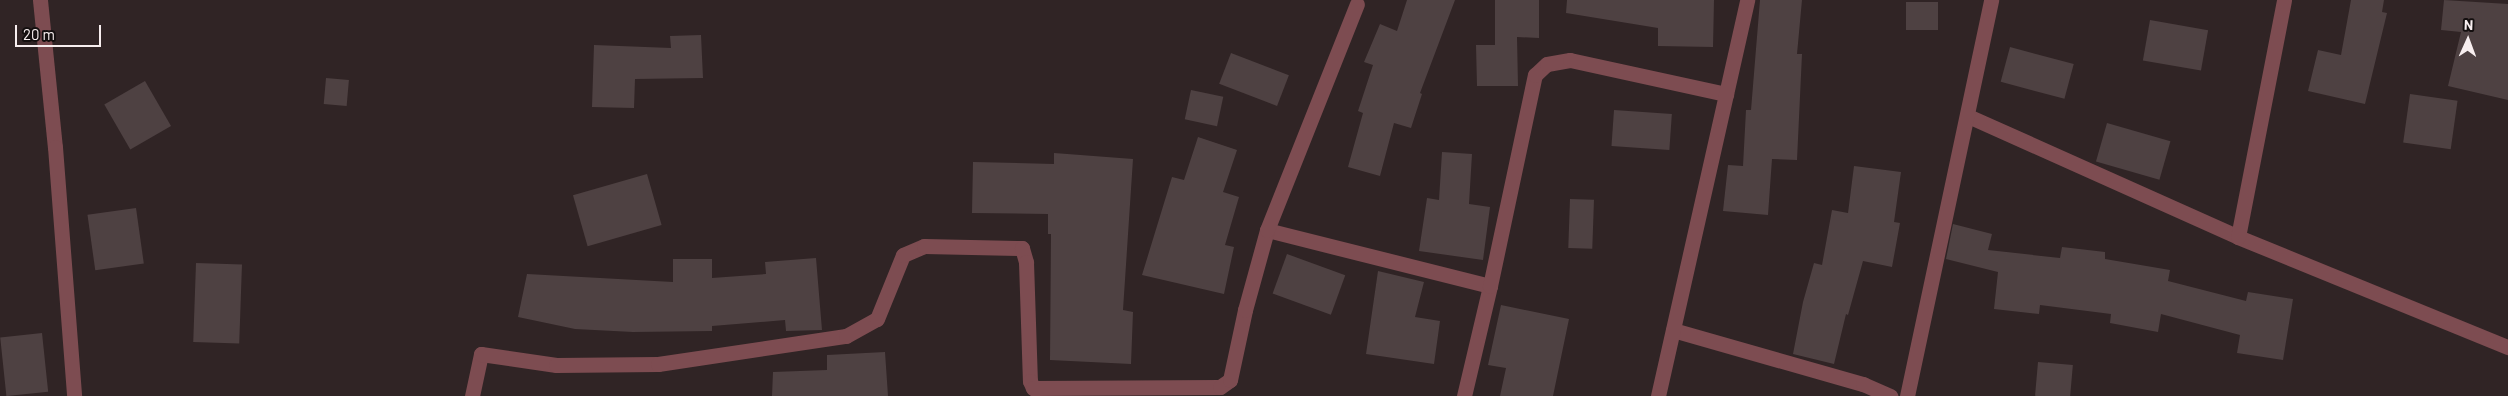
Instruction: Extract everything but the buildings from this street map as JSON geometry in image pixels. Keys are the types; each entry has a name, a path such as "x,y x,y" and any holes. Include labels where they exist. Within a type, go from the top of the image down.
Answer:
{"street":[{"path":"40,0 55,146 74,396"},
{"path":"1658,396 1747,0"},
{"path":"1907,396 1968,116 1991,0"},
{"path":"2238,237 2284,0"},
{"path":"472,396 481,354 556,365 658,364 846,336 878,319 903,255 924,246 1022,248 1026,262 1030,381 1033,388 1220,387 1230,380 1245,310 1267,230 1357,4"},
{"path":"1464,396 1490,286 1535,75 1547,64 1570,60 1726,94"},
{"path":"1968,116 2238,237 2508,347"},
{"path":"1267,230 1490,286"},
{"path":"1672,330 1861,390 1890,396"}]}
